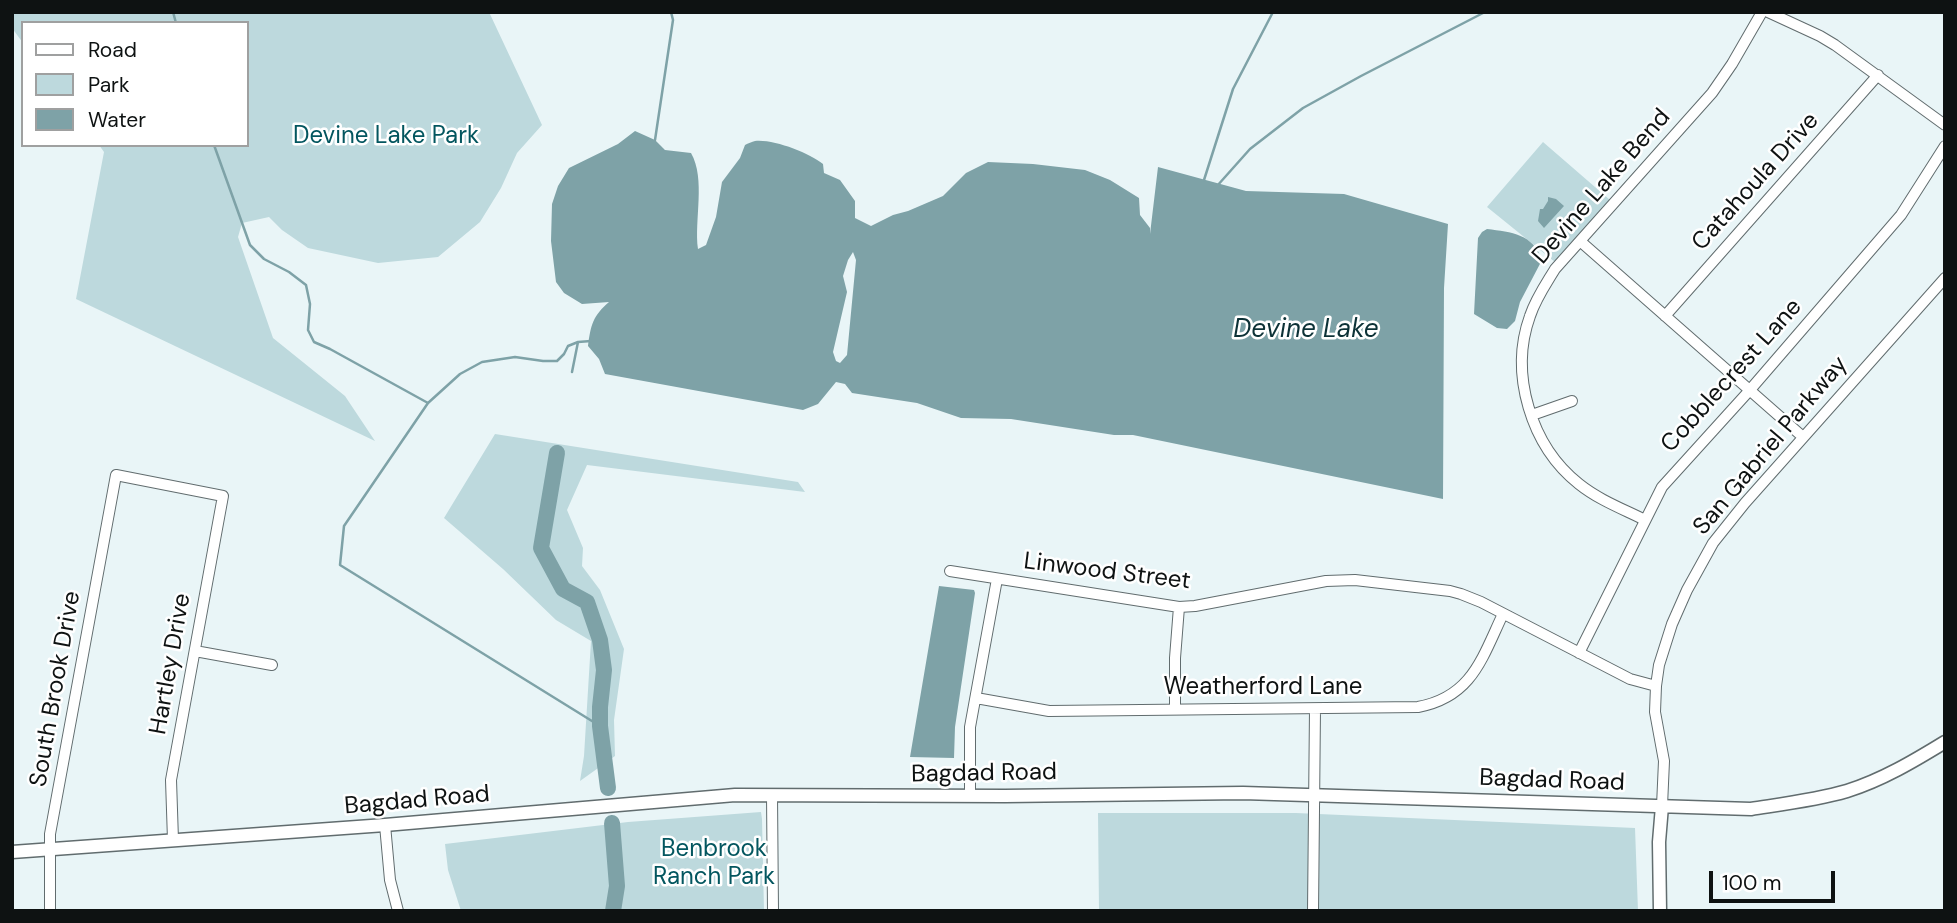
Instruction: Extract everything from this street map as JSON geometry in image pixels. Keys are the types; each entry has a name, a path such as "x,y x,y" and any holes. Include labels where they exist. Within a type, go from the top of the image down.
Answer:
{"street":[{"name":"Devine Lake Bend","path":"1645,520 1604,500 1573,478 1553,457 1538,432 1524,390 1523,343 1540,292 1556,269 1712,93 1762,12"},
{"path":"1768,12 1820,36 1945,125"},
{"name":"Catahoula Drive","path":"1665,316 1878,75"},
{"name":"Cobblecrest Lane","path":"1579,653 1662,487 1901,215 1945,146"},
{"path":"1580,241 1803,437"},
{"name":"San Gabriel Parkway","path":"1660,911 1659,842 1664,761 1655,712 1656,686 1659,664 1687,590 1713,543 1745,503 1945,278"},
{"path":"1532,415 1572,401"},
{"name":"Hartley Drive","path":"116,475 223,496 171,780 173,840"},
{"name":"South Brook Drive","path":"50,911 49,849 116,475"},
{"name":"Linwood Street","path":"950,571 1179,607 1326,581 1355,580 1461,594 1630,679 1656,686"},
{"path":"970,796 971,727 997,579"},
{"path":"1175,709 1179,607"},
{"name":"Weatherford Lane","path":"976,698 1049,711 1418,707 1440,702 1459,690 1475,672 1503,614"},
{"path":"195,651 272,665"},
{"path":"1313,911 1315,709"},
{"name":"Bagdad Road","path":"12,852 385,825 709,796 1313,794 1717,810 1751,809 1812,800 1848,790 1884,777 1945,742"},
{"path":"772,795 773,911"},
{"path":"385,825 390,880 398,911"}],"green space":[{"name":"Devine Lake Park","path":"12,12 489,12 542,125 517,153 501,188 480,222 438,257 378,263 308,248 269,217 242,223 238,237 273,338 345,396 375,441 76,299 104,152 100,147 248,147 248,21 21,21 21,40 12,28"},
{"path":"1543,142 1610,200 1555,262 1487,207"},
{"path":"495,434 798,482 805,492 587,465 567,510 583,548 582,566 600,590 624,649 614,720 615,756 580,781 591,641 556,620 444,518"},
{"name":"Benbrook Ranch Park","path":"761,812 764,911 461,911 448,870 445,844 628,822"},
{"path":"1098,813 1296,813 1635,828 1638,911 1099,911"}],"water":[{"name":"Devine Lake","path":"635,131 655,140 665,150 691,153 699,187 698,249 706,245 716,217 722,182 740,158 745,145 755,141 772,142 791,148 823,164 824,173 840,180 855,201 855,218 871,226 943,196 966,173 988,162 1085,170 1110,180 1139,198 1140,215 1150,228 1150,234 1158,167 1246,191 1344,194 1448,224 1444,288 1443,499 1133,435 1114,435 1011,419 961,418 917,403 852,393 845,384 836,382 818,404 803,410 605,374 599,359 588,346 594,321 609,302 582,304 564,293 556,282 551,241 552,204 558,186 569,168 618,144","holes":["853,252 856,260 847,355 840,363 836,361 833,352 847,292 843,276"]},
{"path":"1548,197 1556,199 1564,206 1544,228 1538,221 1540,209 1543,209"},
{"path":"1487,229 1520,236 1533,245 1542,260 1520,302 1515,321 1507,329 1497,328 1474,314 1478,238"},
{"path":"939,586 974,590 975,593 955,727 954,758 910,757"}],"waterway":[{"path":"173,12 175,21"},
{"path":"655,140 673,20 671,12"},
{"path":"1204,180 1233,89 1273,12"},
{"path":"1217,186 1250,149 1303,108 1485,12"},
{"path":"215,147 250,245 264,259 289,272 306,285 310,304 308,330 314,342 428,403"},
{"path":"572,372 578,342 591,341"},
{"path":"578,342 568,346 557,361 515,357 482,362 460,374 428,403 344,526 340,565 600,726"},
{"path":"557,453 541,548 563,589 587,602 600,640 604,670 600,726 608,788"},
{"path":"612,823 617,886 613,911"}]}
